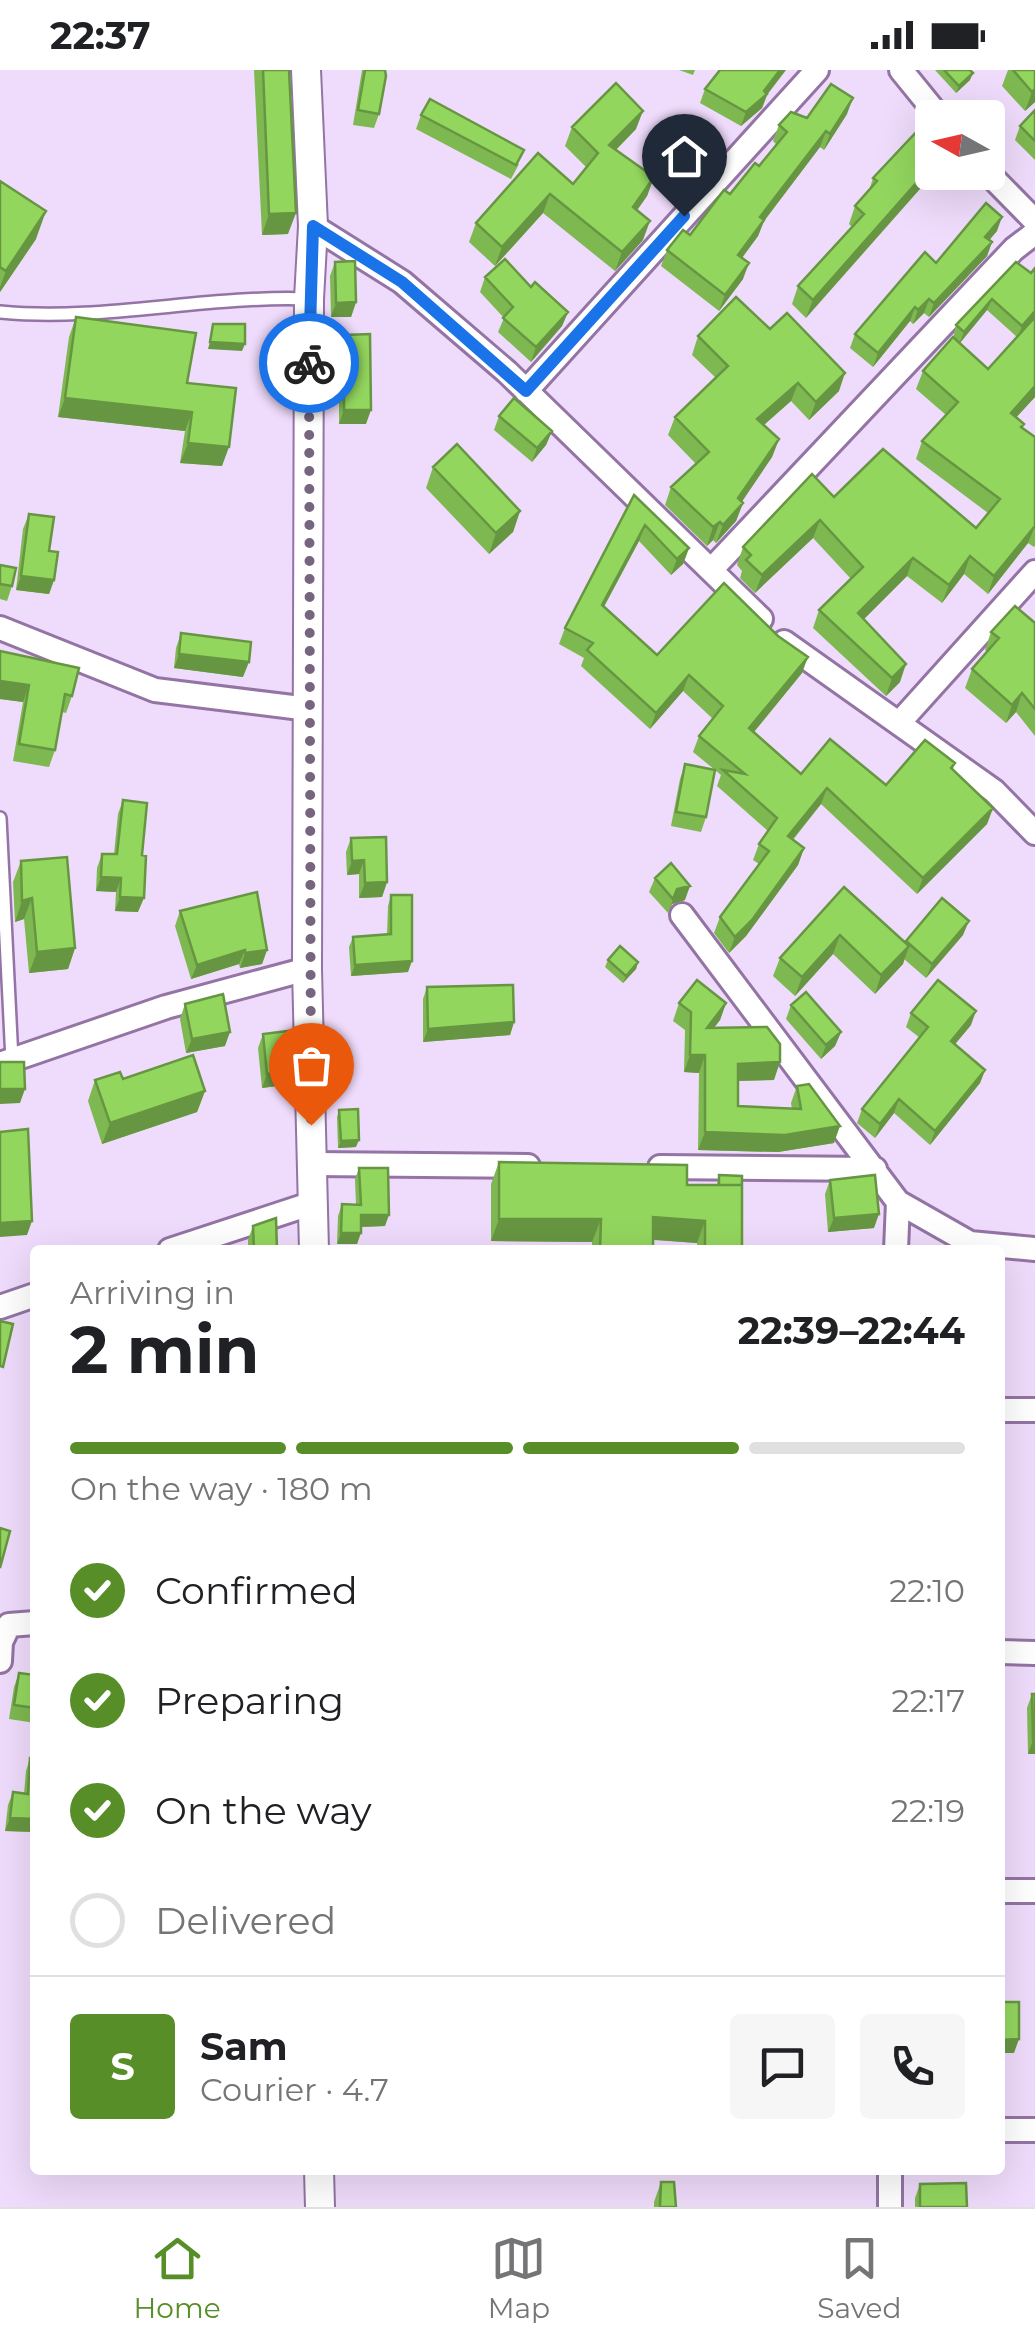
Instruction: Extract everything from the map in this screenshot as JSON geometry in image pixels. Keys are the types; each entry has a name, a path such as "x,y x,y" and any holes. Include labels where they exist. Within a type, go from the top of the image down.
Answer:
{"street":[{"path":"306,70 313,226 309,300 307,968 314,1245"},
{"path":"526,391 816,70"},
{"path":"902,70 926,100"},
{"path":"1005,190 1035,221"},
{"path":"313,226 402,282 526,391 783,641 994,792 1035,833"},
{"path":"712,570 1014,249 1035,233"},
{"path":"899,723 1035,572"},
{"path":"0,628 155,690 310,709"},
{"path":"682,915 898,1202 970,1243 992,1245"},
{"path":"6,1062 166,1007 307,968"},
{"path":"312,1164 545,1166"},
{"path":"642,1166 875,1168"},
{"path":"185,1245 313,1202"},
{"path":"896,1245 898,1202"},
{"path":"1005,1246 1035,1249"},
{"path":"0,1306 30,1297"},
{"path":"1005,1410 1035,1410"},
{"path":"0,1660 1,1642 10,1624 30,1624"},
{"path":"1005,1652 1035,1653"},
{"path":"1005,1891 1035,1891"},
{"path":"1005,2130 1035,2130"},
{"path":"319,2175 320,2207"},
{"path":"890,2175 890,2207"}],"lane":[{"path":"0,312 55,317 261,297 309,300"},
{"path":"0,818 6,1062"}],"building":[{"path":"263,70 289,70 296,213 269,214"},
{"path":"365,70 385,70 379,114 358,110"},
{"path":"720,70 780,70 764,91 767,94 746,112 705,89"},
{"path":"944,70 970,70 973,73 959,86"},
{"path":"1013,70 1035,70 1032,92"},
{"path":"616,83 643,111 609,145 654,177 633,207 650,221 622,252 550,194 502,247 476,223 538,153 573,184 598,153 572,127"},
{"path":"831,84 853,98 830,134 826,131 760,217 764,220 738,255 749,263 725,295 667,250 683,230 690,235 724,190 730,194 755,163 759,166 787,132 779,125 791,112 807,118"},
{"path":"430,99 524,150 516,165 421,115"},
{"path":"1035,110 1035,141 1020,126"},
{"path":"915,133 915,184 813,300 798,286 864,214 855,206 877,181 873,178"},
{"path":"0,181 46,211 6,271 0,267"},
{"path":"986,203 1002,217 985,237 992,242 934,303 929,299 918,310 915,307 878,353 855,334 925,252 936,263"},
{"path":"505,259 531,287 535,282 568,312 536,347 503,318 513,307 485,277"},
{"path":"355,261 356,302 336,303 335,262"},
{"path":"1016,262 1031,273 1035,268 1035,311 1022,326 992,299 964,332 956,325"},
{"path":"736,297 770,329 787,313 845,373 816,402 798,383 757,419 779,439 738,498 743,503 723,525 720,522 713,527 671,487 709,452 675,417 728,366 698,336"},
{"path":"76,317 196,333 187,383 236,388 229,447 188,443 192,412 65,398"},
{"path":"1035,317 1035,386 1011,413 1035,437 1035,526 994,576 970,556 949,585 913,558 858,613 906,664 892,678 819,610 863,567 820,520 762,575 746,560 751,555 743,547 812,474 834,497 883,449 976,528 1000,499 922,441 958,402 923,371 953,337 988,369"},
{"path":"213,324 245,324 245,344 210,342"},
{"path":"370,334 371,410 344,410 344,335"},
{"path":"514,398 552,431 537,448 499,416"},
{"path":"457,444 520,511 496,533 433,467"},
{"path":"634,495 689,548 677,559 645,525 602,605 657,655 724,583 778,636 808,657 749,728 801,774 830,739 886,785 925,740 955,763 951,768 993,808 923,878 827,788 788,836 804,848 752,920 735,937 720,917 769,851 759,844 777,818 723,770 745,774 699,736 723,706 689,675 656,713 587,650 593,643 565,628"},
{"path":"29,514 54,517 49,551 58,552 54,580 21,576"},
{"path":"0,565 16,568 12,586 0,584"},
{"path":"1015,606 1035,623 1035,709 1022,693 1012,705 972,669 999,638 991,632"},
{"path":"181,633 251,642 249,662 179,654"},
{"path":"0,651 79,668 72,696 65,694 55,750 19,744 29,685 0,681"},
{"path":"685,764 715,770 706,817 676,812"},
{"path":"123,800 147,803 142,855 146,856 144,898 120,897 121,878 101,877 102,854 117,854"},
{"path":"386,837 387,882 365,883 364,860 352,861 351,838"},
{"path":"67,857 75,948 37,952 32,898 22,901 21,861"},
{"path":"671,863 690,886 677,889 673,899 655,878"},
{"path":"844,887 909,946 881,975 840,935 802,977 780,958"},
{"path":"257,892 267,950 245,950 197,965 180,911"},
{"path":"391,895 412,895 412,961 355,965 353,937 391,934"},
{"path":"942,898 969,921 932,964 906,941"},
{"path":"620,946 638,962 626,976 608,960"},
{"path":"697,980 726,1003 707,1028 767,1027 780,1044 780,1062 738,1064 738,1106 801,1109 797,1086 809,1084 840,1126 785,1135 705,1132 705,1055 690,1055 691,1012 679,1003"},
{"path":"938,980 976,1011 951,1041 985,1070 935,1131 899,1099 880,1124 862,1109 928,1027 911,1013"},
{"path":"513,985 514,1022 428,1029 427,987"},
{"path":"806,992 841,1032 826,1045 791,1005"},
{"path":"223,994 230,1032 192,1039 185,1004"},
{"path":"296,1030 298,1070 267,1074 263,1034"},
{"path":"193,1055 205,1091 110,1123 95,1080 120,1072 123,1079"},
{"path":"0,1062 24,1062 25,1089 0,1089"},
{"path":"358,1109 359,1140 341,1141 339,1110"},
{"path":"28,1129 32,1221 0,1223 0,1132"},
{"path":"499,1162 687,1165 687,1185 742,1185 742,1245 705,1245 705,1221 653,1217 653,1245 600,1245 601,1219 499,1219"},
{"path":"359,1168 388,1168 389,1215 361,1215 361,1233 341,1233 342,1204 361,1205"},
{"path":"719,1175 742,1176 742,1185 719,1185"},
{"path":"875,1175 879,1214 834,1218 830,1180"},
{"path":"276,1218 277,1245 254,1245 253,1226"},
{"path":"0,1321 13,1324 3,1367 0,1366"},
{"path":"0,1528 10,1531 0,1568"},
{"path":"19,1673 30,1674 30,1707 14,1705"},
{"path":"1035,1694 1035,1740 1033,1740"},
{"path":"30,1758 30,1819 10,1818 13,1792 28,1794"},
{"path":"1005,2002 1019,2002 1019,2039 1005,2040"},
{"path":"661,2182 674,2182 676,2207 660,2207"},
{"path":"966,2183 967,2207 920,2207 920,2184"}],"way so far":[{"path":"309,363 312,594 307,968 311,1125"}],"route":[{"path":"309,363 313,226 402,282 526,391 684,216"}]}
